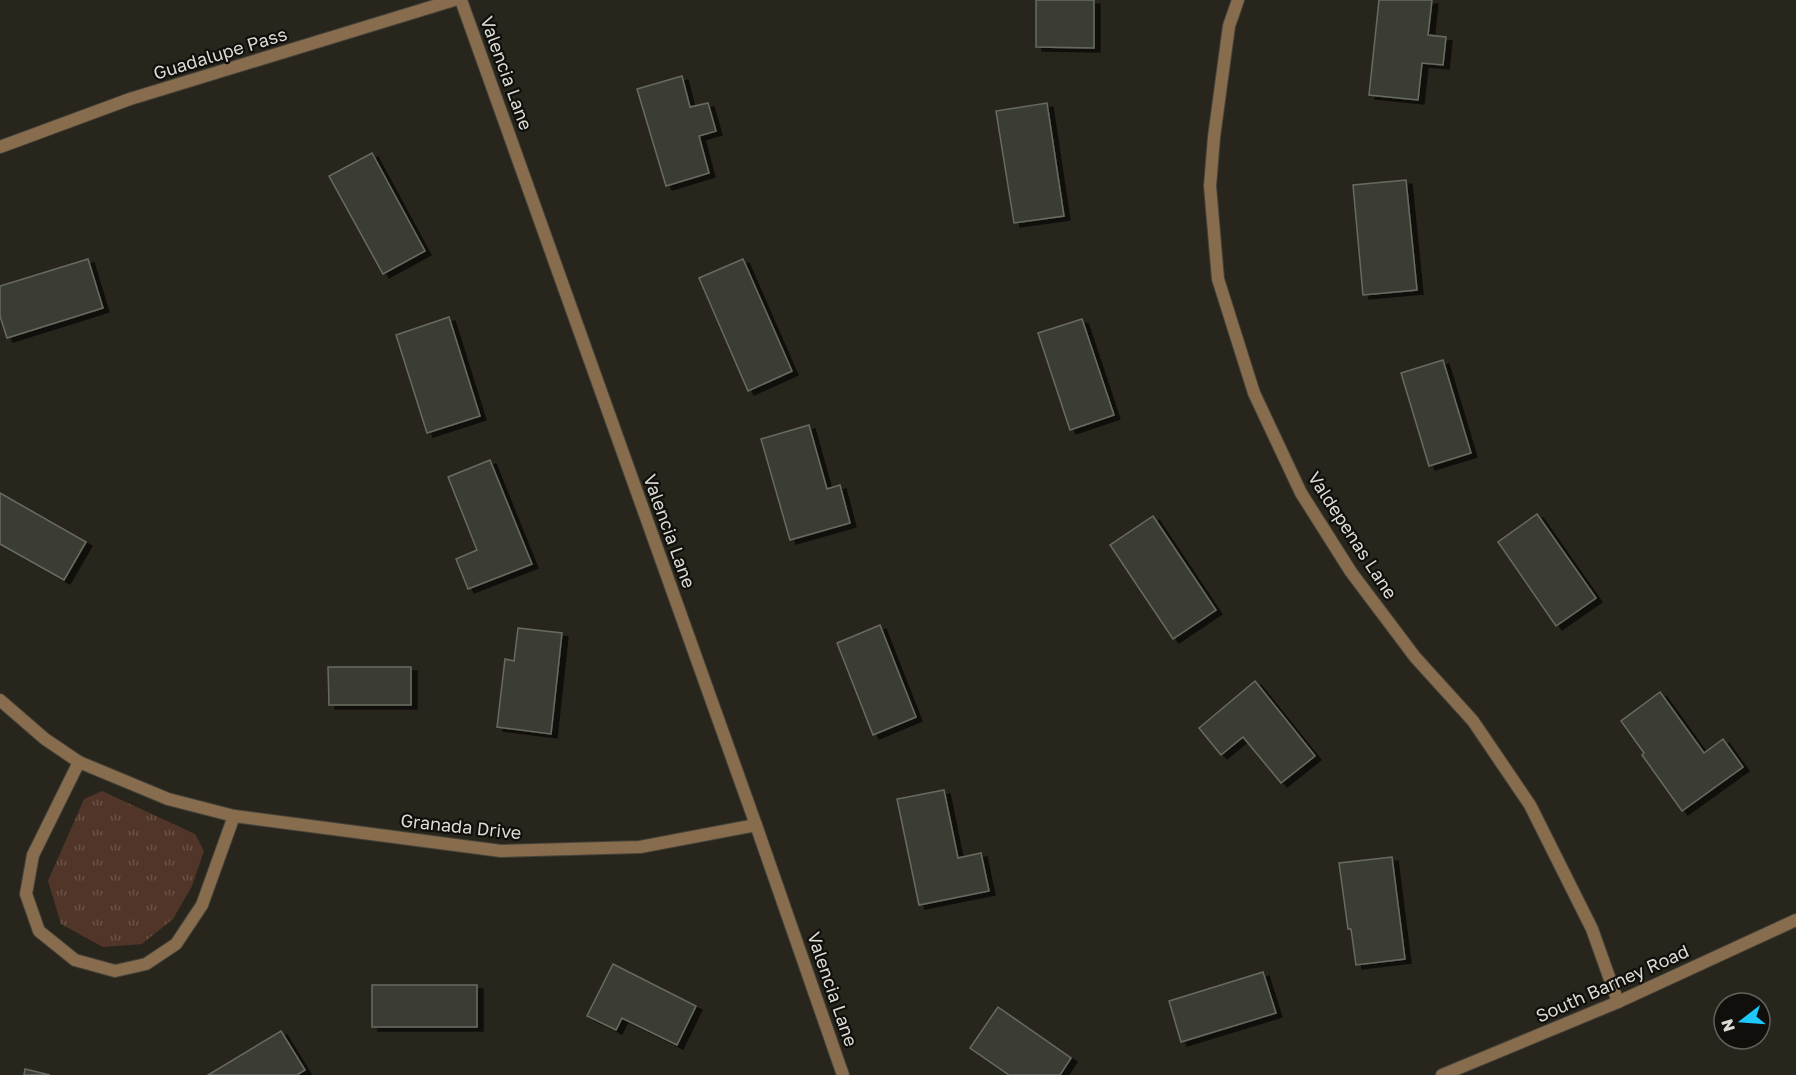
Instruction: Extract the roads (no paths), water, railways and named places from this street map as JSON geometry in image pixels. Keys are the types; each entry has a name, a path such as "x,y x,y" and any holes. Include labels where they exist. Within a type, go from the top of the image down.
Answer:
{"street":[{"name":"Guadalupe Pass","path":"0,147 130,99 454,0"},
{"name":"Valencia Lane","path":"461,0 843,1075"},
{"name":"Valdepenas Lane","path":"1238,0 1229,26 1210,186 1218,279 1254,393 1301,493 1351,572 1415,657 1473,721 1530,805 1593,929 1618,1002"},
{"name":"Granada Drive","path":"0,700 45,739 79,762 168,799 234,816 501,851 640,847 756,825"},
{"path":"79,762 33,855 26,894 39,931 75,960 115,970 146,964 176,944 202,905 234,816"},
{"name":"South Barney Road","path":"1442,1075 1618,1002 1796,920"}]}
